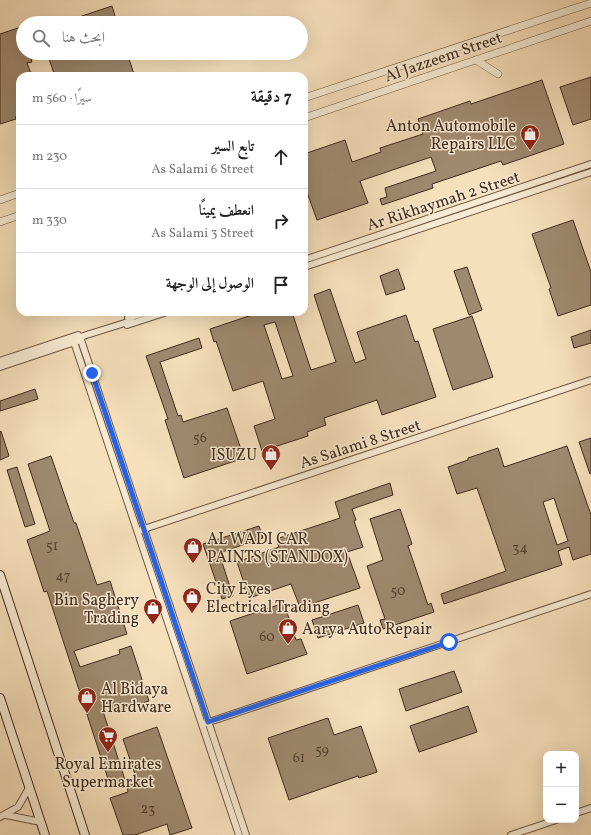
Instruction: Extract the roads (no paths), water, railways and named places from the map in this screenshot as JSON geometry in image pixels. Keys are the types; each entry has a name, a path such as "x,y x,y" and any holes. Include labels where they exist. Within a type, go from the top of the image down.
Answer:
{"main road":[{"path":"0,576 85,835"},
{"path":"0,698 45,835"}],"street":[{"name":"Al Jazzeem Street","path":"308,97 591,3"},
{"name":"Al Jazzeem Street","path":"308,117 591,21"},
{"path":"476,60 498,74"},
{"name":"Ar Rikhaymah 2 Street","path":"308,259 591,164"},
{"name":"Ar Rikhaymah 2 Street","path":"308,266 591,172"},
{"path":"527,185 530,193"},
{"path":"0,200 16,194"},
{"path":"0,222 16,216"},
{"path":"0,367 126,323 135,316"},
{"path":"0,361 154,316"},
{"path":"77,339 205,724 239,835"},
{"name":"As Salami 8 Street","path":"140,530 591,380"},
{"path":"205,724 591,594"},
{"path":"205,724 246,835"},
{"path":"3,816 18,807 29,788"},
{"path":"579,812 591,808"},
{"path":"3,816 41,822"},
{"path":"510,835 547,823"}],"place":[{"name":"Anton Automobile Repairs LLC","path":"530,151"},
{"name":"ISUZU","path":"271,471"},
{"name":"AL WADI CAR PAINTS (STANDOX)","path":"193,564"},
{"name":"City Eyes Electrical Trading","path":"192,614"},
{"name":"Bin Saghery Trading","path":"153,625"},
{"name":"Aarya Auto Repair","path":"288,645"},
{"name":"Al Bidaya Hardware","path":"87,714"},
{"name":"Royal Emirates Supermarket","path":"108,753"}]}
